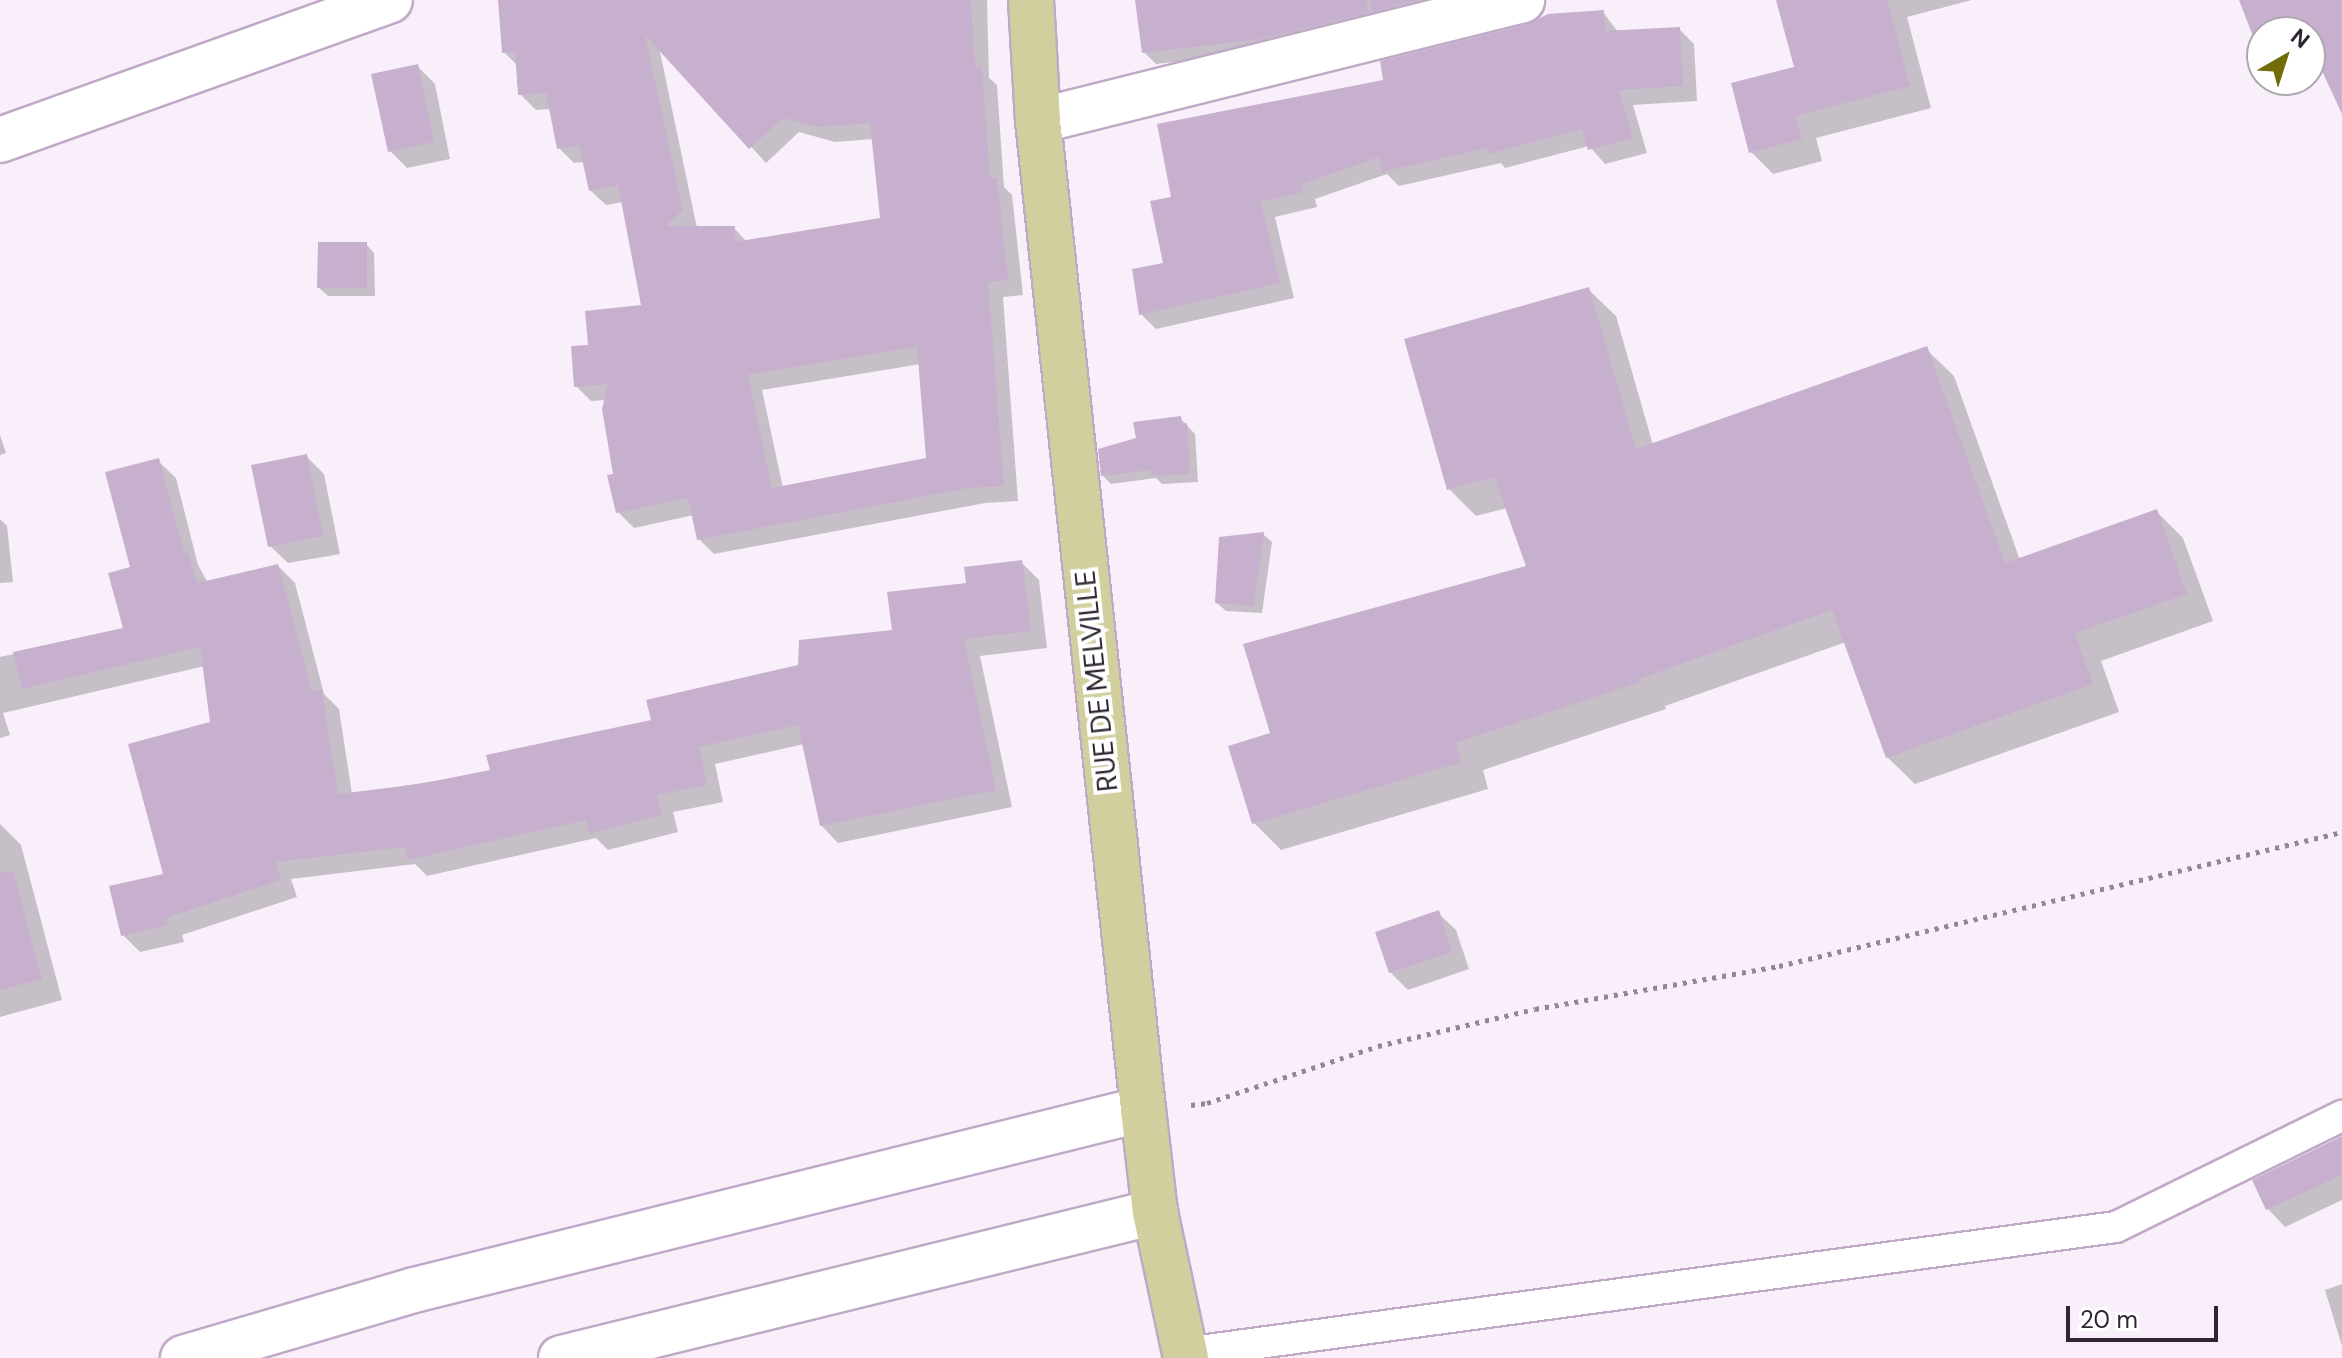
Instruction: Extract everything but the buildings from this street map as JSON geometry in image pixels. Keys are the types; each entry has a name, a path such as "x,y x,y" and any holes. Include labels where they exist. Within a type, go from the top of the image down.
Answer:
{"main road":[{"name":"RUE DE MELVILLE","path":"1031,0 1038,121 1143,1109 1155,1212 1186,1355"}],"street":[{"path":"0,140 390,0"},
{"path":"1038,121 1522,0"},
{"path":"183,1358 430,1286 1143,1109"},
{"path":"561,1358 1155,1212"}],"lane":[{"path":"1186,1355 2116,1227 2342,1116"}],"path":[{"path":"1143,1109 1207,1103 1378,1046 1535,1009 1779,966 2342,832"}]}
